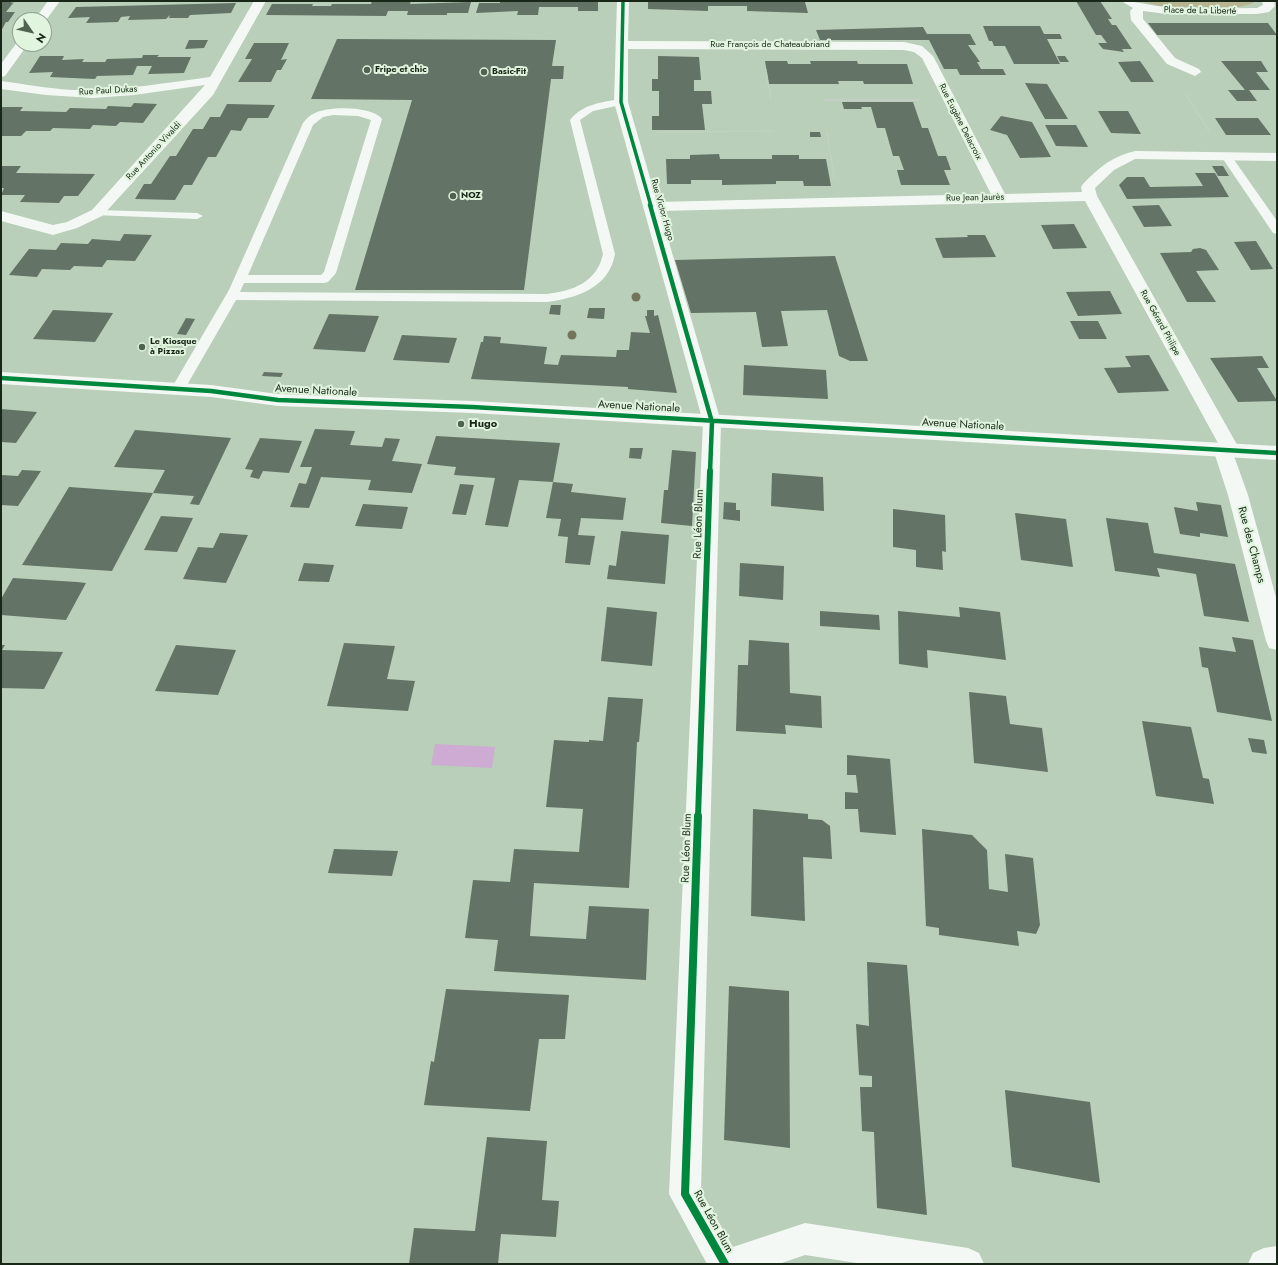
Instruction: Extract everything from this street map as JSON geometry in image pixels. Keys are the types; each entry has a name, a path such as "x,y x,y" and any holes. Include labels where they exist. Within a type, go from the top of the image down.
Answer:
{"street":[{"path":"46,12 54,1"},
{"name":"Rue Antonio Vivaldi","path":"1,216 53,230 72,225 97,213 208,92 260,1"},
{"name":"Rue Victor Hugo","path":"623,1 621,102 712,422"},
{"name":"Place de La Liberté","path":"1127,1 1140,7 1167,11 1266,5 1277,14"},
{"path":"1140,7 1136,11 1137,20 1165,54 1171,61 1195,72"},
{"name":"Rue François de Chateaubriand","path":"622,45 904,46 918,49"},
{"name":"Rue Eugène Delacroix","path":"918,49 927,56 1000,198"},
{"path":"1,73 16,52"},
{"name":"Rue Paul Dukas","path":"1,85 53,93 88,93 136,91 215,80"},
{"path":"1090,196 1088,186 1115,161 1124,157 1135,155 1277,157"},
{"name":"Rue Jean Jaurès","path":"652,207 1090,196"},
{"name":"Rue Gérard Philipe","path":"1090,196 1227,450"},
{"name":"Avenue Nationale","path":"1,378 211,391 278,400 472,407 712,422 1277,453"},
{"name":"Rue Léon Blum","path":"712,422 685,1194 725,1264"},
{"name":"Rue des Champs","path":"1227,450 1277,641"},
{"path":"732,1264 805,1239 968,1264"},
{"path":"1264,1264 1277,1262"}],"lane":[{"path":"231,296 547,298 561,297 577,292 590,285 604,271 609,254 575,120 579,115 591,108 621,102"},
{"path":"178,389 240,279 308,123 320,114 331,112 367,113 374,116 377,119 330,273 324,279 240,279"},
{"path":"1226,156 1277,230"},
{"path":"97,213 197,216"}],"path":[{"path":"1195,72 1181,86 1226,156"},
{"path":"824,100 949,100"},
{"path":"630,132 773,131"},
{"path":"827,131 835,188 839,202"}],"shaded area":[{"path":"1139,1 1256,1 1239,7 1165,7"},
{"path":"435,744 495,747 492,768 431,765"}],"building":[{"path":"1,1 12,1 11,3 14,2 6,12 12,12 12,16 8,22 6,22 1,31"},
{"path":"372,1 411,1 410,4 471,2 468,13 447,13 447,15 407,15 408,11 388,11 386,16 266,15 272,4 313,4 312,6 331,6 332,4 371,4"},
{"path":"500,1 598,1 598,11 578,11 578,7 539,7 538,15 517,15 518,11 476,13 479,3 500,3"},
{"path":"648,1 805,2 808,13 747,11 747,6 708,6 708,11 648,9"},
{"path":"1076,1 1100,1 1112,19 1108,19 1112,25 1116,25 1132,49 1122,49 1124,52 1103,49 1098,43 1107,43 1101,35 1096,35"},
{"path":"236,3 231,13 190,15 188,18 169,18 170,15 166,19 128,20 130,16 121,17 118,22 86,23 90,17 68,18 76,7"},
{"path":"1148,23 1268,23 1277,35 1157,35"},
{"path":"983,26 1040,26 1044,34 1060,34 1062,39 1047,39 1060,64 1014,64 1005,46 994,46 992,41 989,41"},
{"path":"923,27 927,34 970,34 976,45 968,45 980,62 977,62 981,69 1003,69 1006,75 960,75 957,69 944,69 929,40 820,40 816,30"},
{"path":"337,39 556,40 552,66 564,66 563,79 551,79 524,290 355,290 412,100 311,99"},
{"path":"189,40 208,40 204,48 185,49"},
{"path":"254,43 289,43 281,60 287,59 281,70 277,70 271,82 238,82 252,59 245,59"},
{"path":"143,55 159,55 157,57 191,57 184,73 148,74 152,66 137,66 133,75 97,76 95,79 50,77 53,72 29,73 40,56 64,56 62,60 84,59 82,62 105,62 107,59 142,58"},
{"path":"658,56 699,57 701,80 694,80 694,91 711,91 712,104 702,104 705,130 652,130 652,116 659,116 659,91 652,91 652,79 658,79"},
{"path":"1057,56 1065,56 1069,62 1060,62"},
{"path":"765,61 787,61 788,64 811,64 810,61 857,61 858,64 907,64 913,84 864,84 863,81 838,81 839,84 769,84"},
{"path":"1140,61 1154,82 1131,82 1118,62"},
{"path":"1221,61 1261,61 1268,72 1256,72 1270,90 1249,90 1257,101 1237,101 1228,90 1245,90"},
{"path":"1025,83 1047,84 1068,119 1045,119"},
{"path":"842,102 913,102 922,128 928,128 938,156 946,156 951,170 944,170 950,185 901,185 897,170 904,170 899,156 893,156 885,128 877,128 871,107 861,107 862,109 844,109"},
{"path":"134,103 157,104 143,123 120,122 116,126 93,125 90,129 53,128 50,131 26,131 21,136 1,136 1,107 23,107 20,111 66,112 70,108 106,109 108,106 131,107"},
{"path":"227,104 275,105 268,118 248,118 241,131 231,130 216,157 208,157 192,185 184,185 175,200 135,199 144,184 151,184 170,156 176,156 193,129 203,129 210,117 220,117"},
{"path":"1098,111 1128,111 1141,134 1111,133"},
{"path":"1001,116 1032,122 1051,157 1020,158 1007,135 990,130"},
{"path":"1215,118 1258,118 1271,135 1226,135"},
{"path":"1045,125 1076,125 1088,147 1056,146"},
{"path":"810,132 820,132 821,137 810,137"},
{"path":"719,154 720,159 772,159 772,155 799,155 799,159 826,159 831,186 804,186 803,181 776,181 776,184 722,185 722,180 691,180 691,184 667,184 666,159 690,159 690,155"},
{"path":"1,166 21,166 16,173 95,174 78,196 64,196 59,203 20,202 25,195 1,195 4,188 1,188"},
{"path":"1212,166 1223,166 1229,176 1218,176"},
{"path":"1195,173 1215,173 1229,197 1127,199 1119,185 1127,177 1144,177 1150,187 1203,186"},
{"path":"1159,205 1172,226 1144,227 1132,206"},
{"path":"1074,224 1087,248 1053,249 1041,225"},
{"path":"124,234 152,235 135,261 107,260 102,267 74,266 70,270 42,269 37,277 9,275 29,249 56,250 61,243 88,244 92,239 120,241"},
{"path":"967,235 985,235 996,257 943,258 935,238 968,237"},
{"path":"1256,241 1273,269 1251,270 1234,242"},
{"path":"1200,248 1206,250 1219,270 1196,271 1216,302 1187,302 1160,253 1191,252 1193,249"},
{"path":"835,256 868,361 850,361 839,356 827,310 781,311 788,346 762,347 756,312 691,313 675,260"},
{"path":"1110,291 1122,314 1078,316 1066,292"},
{"path":"551,305 561,305 560,315 549,314"},
{"path":"589,308 605,308 604,319 587,318"},
{"path":"53,310 113,313 95,342 33,339"},
{"path":"647,310 654,310 654,316 658,315 677,393 628,389 628,387 471,379 484,336 501,337 500,343 547,347 544,364 558,365 561,355 616,357 617,350 629,350 631,332 650,333 645,316 647,316"},
{"path":"329,314 379,316 365,352 313,349"},
{"path":"186,318 195,319 186,335 177,334"},
{"path":"1070,321 1098,321 1107,339 1079,339"},
{"path":"402,335 457,338 449,363 393,360"},
{"path":"1149,355 1169,391 1118,393 1104,368 1131,367 1125,356"},
{"path":"1262,356 1269,368 1257,368 1277,401 1238,402 1210,358"},
{"path":"744,365 826,370 828,399 743,395"},
{"path":"264,372 283,373 281,377 262,376"},
{"path":"1,409 37,412 16,443 1,442"},
{"path":"315,429 355,431 350,445 382,447 385,438 400,439 392,461 422,464 412,493 368,490 371,480 321,477 309,508 290,507 299,483 306,484 312,467 300,467"},
{"path":"135,430 231,438 199,505 190,504 194,496 153,493 165,470 114,467"},
{"path":"436,436 560,443 553,482 519,480 508,527 485,525 495,478 454,475 456,467 427,464"},
{"path":"260,438 302,441 289,473 263,471 259,479 250,477 253,470 245,469"},
{"path":"630,448 643,448 641,459 629,458"},
{"path":"672,450 696,452 692,526 661,523 664,490 668,490"},
{"path":"22,470 41,471 18,506 1,505 1,475 18,476"},
{"path":"772,473 823,477 824,511 771,506"},
{"path":"553,482 573,484 571,492 626,498 623,520 581,518 578,535 595,536 590,565 565,563 568,537 558,536 561,519 546,518"},
{"path":"460,484 474,485 466,515 452,514"},
{"path":"69,487 153,493 112,571 22,565"},
{"path":"724,502 736,503 736,510 740,510 740,521 723,519"},
{"path":"1196,502 1221,505 1228,537 1200,533 1200,537 1180,534 1174,507 1198,511"},
{"path":"363,504 408,507 402,529 355,526"},
{"path":"893,509 945,515 946,552 942,551 943,570 916,567 916,550 893,547"},
{"path":"1015,513 1066,519 1073,567 1021,560"},
{"path":"161,516 193,518 177,552 144,550"},
{"path":"1106,518 1148,523 1154,553 1235,564 1249,622 1204,616 1196,574 1157,568 1160,577 1115,571"},
{"path":"621,531 669,535 665,584 607,579 609,565 616,566"},
{"path":"220,533 248,535 226,583 183,579 198,547 213,548"},
{"path":"304,563 334,565 329,582 298,581"},
{"path":"740,563 784,566 783,600 739,596"},
{"path":"13,578 86,583 66,620 1,615 1,599"},
{"path":"607,607 657,612 652,666 601,661"},
{"path":"959,607 1000,612 1006,660 927,650 928,668 899,664 898,611 960,617"},
{"path":"820,611 879,615 880,630 820,626"},
{"path":"1232,637 1253,640 1272,721 1217,712 1208,668 1202,667 1199,647 1236,652"},
{"path":"749,640 789,643 790,693 821,696 822,728 785,725 786,734 736,731 738,665 748,665"},
{"path":"344,643 395,646 387,679 415,681 408,711 327,706"},
{"path":"1,645 5,645 2,650 63,652 44,689 1,688"},
{"path":"176,645 236,650 218,695 155,691"},
{"path":"969,692 1006,696 1010,724 1042,728 1048,772 974,763"},
{"path":"608,697 643,699 639,742 637,742 629,888 534,883 530,936 586,939 589,906 649,909 646,980 494,971 498,940 465,938 473,880 510,882 514,849 579,852 583,809 546,807 554,740 589,742 589,740 603,741"},
{"path":"1142,721 1191,727 1203,778 1209,779 1214,804 1156,796"},
{"path":"1248,738 1264,740 1267,754 1252,752"},
{"path":"847,755 890,759 896,835 860,832 858,809 845,809 845,792 858,793 856,775 847,775"},
{"path":"753,809 808,814 808,819 822,820 830,826 832,859 803,857 805,921 751,916"},
{"path":"922,829 972,835 987,850 989,889 1008,892 1005,854 1033,858 1040,925 1036,934 1017,931 1019,946 939,935 939,928 926,926"},
{"path":"334,849 398,851 392,876 328,873"},
{"path":"867,962 907,965 927,1215 877,1208 874,1132 862,1131 860,1087 872,1087 872,1076 859,1075 856,1024 869,1026"},
{"path":"729,986 789,991 790,1148 724,1140"},
{"path":"446,989 569,995 565,1039 539,1039 530,1111 424,1105 431,1061 434,1062"},
{"path":"1005,1090 1090,1102 1100,1183 1012,1167"},
{"path":"487,1137 547,1141 542,1200 559,1201 556,1237 501,1234 498,1264 409,1264 414,1228 475,1231"}],"cycle path":[{"path":"623,1 621,102 712,422 685,1194 725,1264"},
{"path":"1,378 211,391 278,400 472,407 1277,453"}],"place":[{"name":"Fripe et chic","path":"367,70"},
{"name":"Basic-Fit","path":"484,72"},
{"name":"NOZ","path":"453,196"},
{"name":"Le Kiosque à Pizzas","path":"142,347"},
{"name":"Hugo","path":"461,424"}]}
